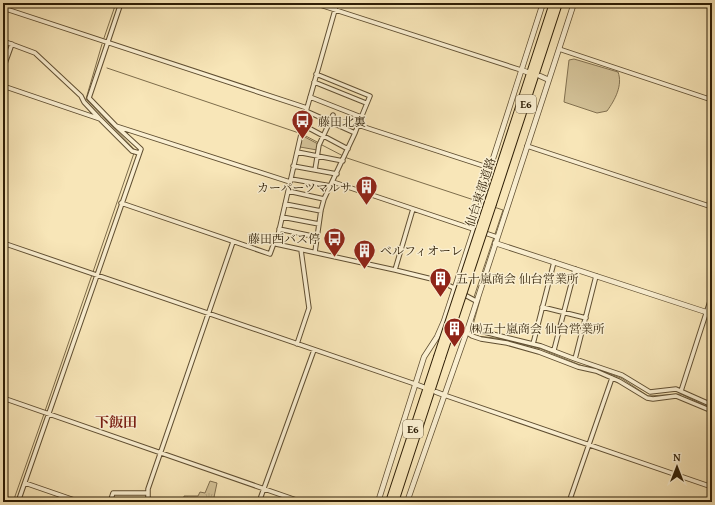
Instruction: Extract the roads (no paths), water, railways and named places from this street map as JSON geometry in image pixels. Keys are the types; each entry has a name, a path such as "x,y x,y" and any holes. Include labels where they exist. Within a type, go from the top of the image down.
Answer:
{"highway":[{"name":"仙台東部道路","path":"395,502 554,3"},
{"name":"仙台東部道路","path":"490,203 559,3"},
{"name":"仙台東部道路","path":"389,502 440,358"}],"street":[{"path":"18,502 46,413 94,274 121,203 136,152 141,149 89,98 121,3"},
{"path":"314,3 527,72"},
{"path":"121,203 270,254 274,244 276,244 306,109 337,3"},
{"path":"378,502 424,357 437,337 455,288 474,229 490,168 542,3"},
{"path":"407,502 468,330 495,243 495,236 527,146 574,3"},
{"path":"3,8 306,109 355,133"},
{"path":"3,41 35,53 45,60 81,96 84,102 100,119 136,152"},
{"path":"3,69 12,44"},
{"path":"559,49 712,100"},
{"path":"315,252 320,211 324,199 337,174 370,96 316,74"},
{"path":"540,76 549,80"},
{"path":"314,82 366,103"},
{"path":"3,86 100,119"},
{"path":"310,97 361,117"},
{"path":"315,170 320,143 333,115"},
{"path":"303,124 348,149"},
{"path":"358,124 490,168"},
{"path":"116,126 290,181 332,184 495,236"},
{"path":"527,146 712,207"},
{"path":"297,152 318,157 344,158"},
{"path":"294,166 337,174"},
{"path":"288,191 324,199"},
{"path":"285,204 320,211"},
{"path":"395,270 413,209"},
{"path":"282,217 319,224"},
{"path":"279,229 317,237"},
{"path":"148,502 147,493 233,242"},
{"path":"3,243 423,387"},
{"path":"495,243 712,314"},
{"path":"276,244 440,281 476,301"},
{"path":"297,344 309,308 302,250"},
{"path":"533,344 554,262"},
{"path":"554,350 575,269"},
{"path":"575,359 596,276"},
{"path":"681,391 712,295"},
{"path":"542,307 586,318"},
{"path":"468,330 474,330 554,350 575,359 622,375 650,392 667,390 681,391 712,405"},
{"path":"468,330 472,336 507,343 539,352 612,378 647,398 653,399 676,396 712,411"},
{"path":"259,502 314,350"},
{"path":"569,502 612,378"},
{"path":"436,392 712,487"},
{"path":"3,398 302,502"},
{"path":"25,483 80,502"},
{"path":"110,502 114,493 147,493"}],"waterway":[{"path":"104,38 116,3"},
{"path":"102,44 86,99 135,150"},
{"path":"107,68 299,133"},
{"path":"302,134 319,143"},
{"path":"322,145 347,158 480,202"},
{"path":"45,411 134,153"},
{"path":"494,207 503,210 495,234"},
{"path":"474,297 494,237"},
{"path":"474,335 471,332 480,300"},
{"path":"477,336 503,339 541,349 585,367 597,369 621,378 648,396 681,394 712,409"},
{"path":"13,502 44,414"}],"place":[{"name":"藤田北裏","path":"302,140"},
{"name":"カーパーツマルサ","path":"367,206"},
{"name":"藤田西バス停","path":"335,258"},
{"name":"ベルフィオーレ","path":"365,270"},
{"name":"五十嵐商会 仙台営業所","path":"441,298"},
{"name":"㈱五十嵐商会 仙台営業所","path":"455,348"}],"district":[{"name":"下飯田","path":"116,422"}]}
